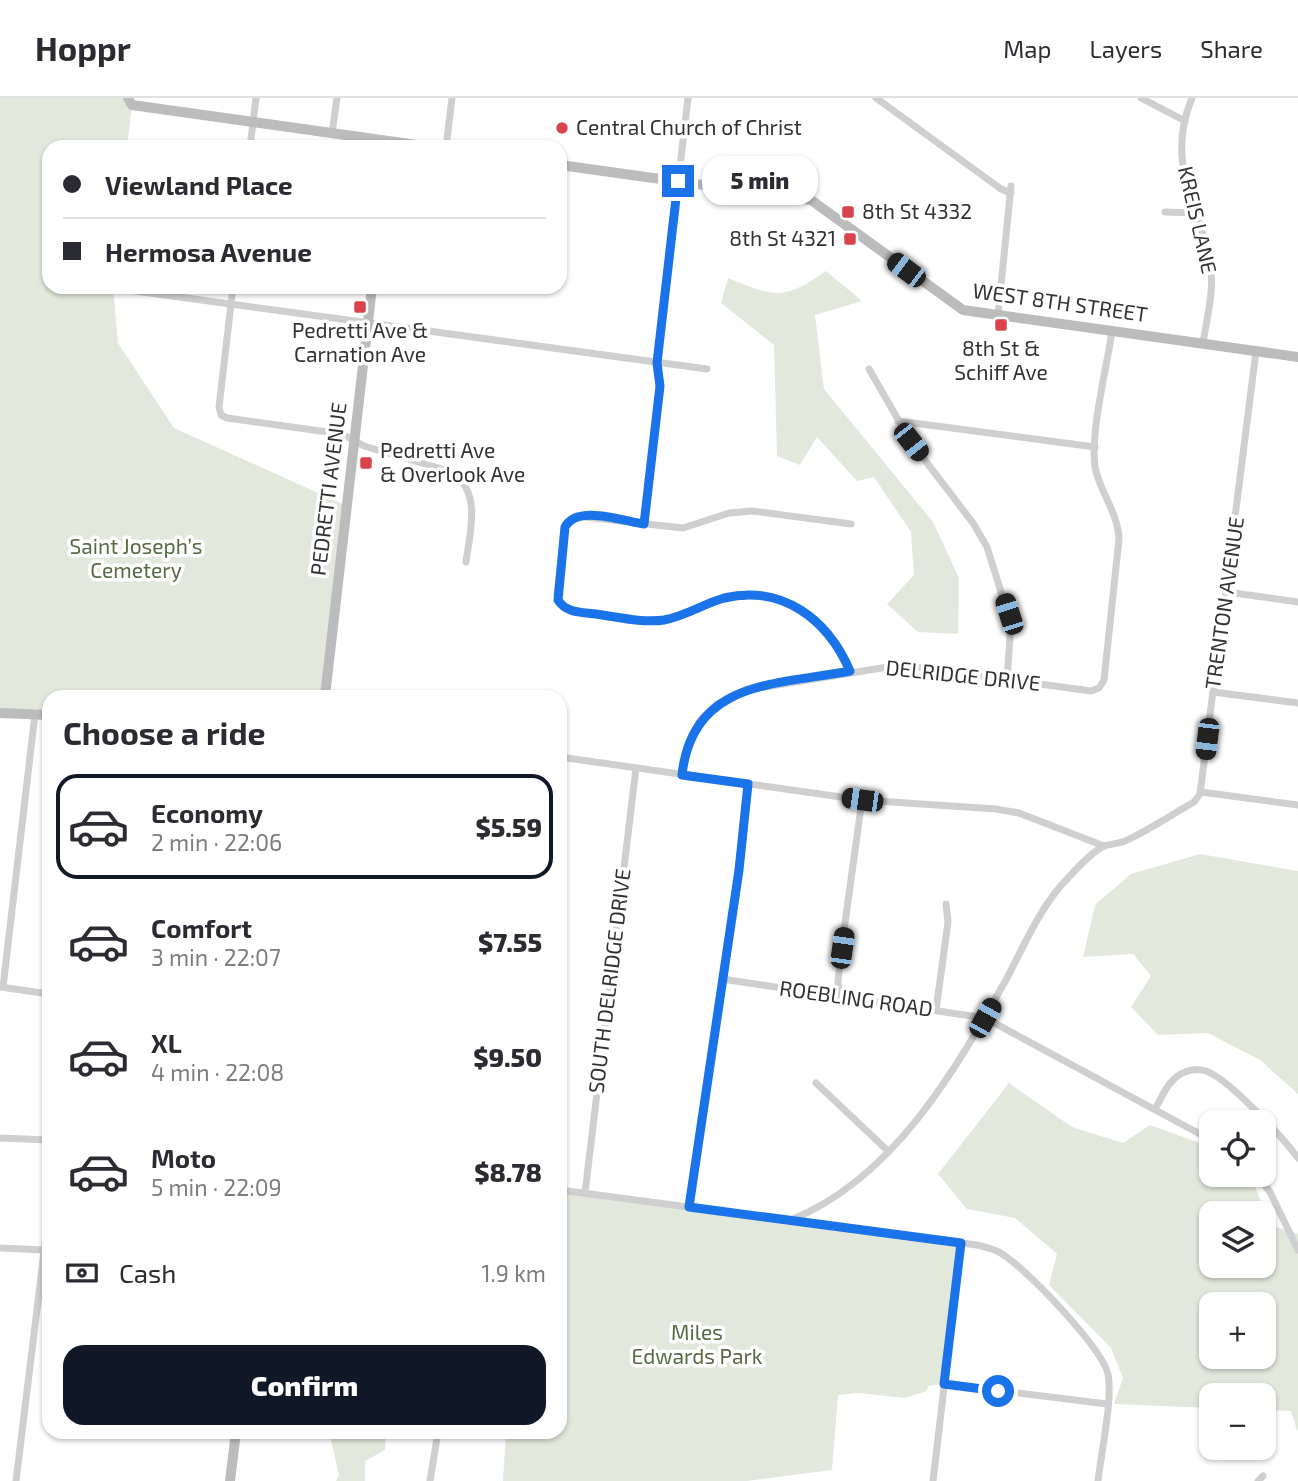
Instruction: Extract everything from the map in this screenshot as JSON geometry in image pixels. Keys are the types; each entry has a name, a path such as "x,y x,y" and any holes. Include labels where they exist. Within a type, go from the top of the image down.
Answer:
{"street":[{"path":"251,140 256,98"},
{"path":"332,134 337,98"},
{"path":"447,140 452,98"},
{"path":"644,524 660,386 657,363 688,98"},
{"path":"876,98 1001,189 1011,189 999,315"},
{"path":"1142,98 1185,121"},
{"name":"KREIS LANE","path":"1192,98 1185,121 1183,164 1211,274 1203,343"},
{"path":"130,102 366,140"},
{"name":"WEST 8TH STREET","path":"567,166 811,200 956,307 1298,357"},
{"path":"1165,212 1194,213"},
{"path":"157,294 707,369"},
{"path":"232,294 219,407 221,415 342,434 364,446 446,469 462,480 469,492 472,508 466,562"},
{"name":"PEDRETTI AVENUE","path":"326,690 371,294"},
{"path":"898,421 1095,447 1112,331"},
{"name":"TRENTON AVENUE","path":"1201,792 1256,351"},
{"path":"869,369 911,442 973,523 987,547 1011,624 1012,645 1007,679"},
{"name":"DELRIDGE DRIVE","path":"682,775 694,730 708,712 727,698 746,690 900,664 1086,690 1099,688 1104,680 1119,539 1114,510 1097,474 1095,447"},
{"path":"850,671 838,645 819,622 800,608 776,598 749,595 725,598 689,613 661,620 568,610 560,604 557,595 568,522 582,515 644,524 693,527 729,513 752,510 851,524"},
{"path":"1227,592 1298,602"},
{"path":"1213,692 1298,703"},
{"path":"0,713 42,714"},
{"path":"35,714 1,987 42,993"},
{"path":"567,758 862,800 996,809 1019,813 1104,846"},
{"name":"SOUTH DELRIDGE DRIVE","path":"585,1194 636,768"},
{"path":"689,1207 739,870 748,784"},
{"path":"791,1220 845,1193 888,1151 933,1098 985,1018 1052,897 1068,878 1104,846 1125,841 1142,832 1194,802 1201,792 1298,805"},
{"path":"840,997 838,982 841,952 862,800"},
{"path":"936,1010 948,922 946,904"},
{"name":"ROEBLING ROAD","path":"722,979 985,1018 1199,1133"},
{"path":"1155,1109 1169,1084 1178,1075 1190,1070 1206,1071 1275,1130 1298,1158"},
{"path":"816,1083 888,1151"},
{"path":"0,1138 42,1140"},
{"path":"1266,1187 1298,1250"},
{"path":"567,1191 961,1243 1002,1253 1019,1267 1097,1349 1106,1367 1109,1387 1098,1481"},
{"path":"933,1481 961,1243"},
{"path":"0,1248 42,1250"},
{"path":"16,1481 42,1266"},
{"path":"944,1384 1107,1404"},
{"path":"230,1481 235,1439"},
{"path":"430,1481 437,1439"}],"green space":[{"name":"Saint Joseph’s Cemetery","path":"0,98 128,98 132,105 128,140 42,140 42,294 114,294 118,343 174,428 347,506 326,690 42,690 42,715 0,713"},
{"path":"826,271 862,301 815,315 824,389 933,522 959,578 958,634 918,632 887,604 914,575 911,532 874,477 857,481 817,437 800,465 777,456 774,345 721,303 728,278 757,289 778,293 799,287"},
{"path":"1200,854 1298,871 1298,1094 1260,1060 1208,1033 1158,1035 1131,1007 1151,976 1133,954 1083,957 1095,905 1131,874"},
{"path":"1009,1083 1072,1127 1123,1143 1150,1125 1199,1143 1199,1187 1255,1187 1261,1201 1199,1201 1199,1278 1276,1278 1276,1227 1298,1234 1298,1433 1291,1411 1276,1410 1276,1383 1199,1383 1199,1408 1114,1404 1123,1378 1111,1348 1049,1285 1057,1254 1015,1218 967,1209 938,1174"},
{"name":"Miles Edwards Park","path":"567,1191 961,1243 944,1384 928,1386 927,1391 905,1398 859,1393 838,1395 832,1470 746,1481 503,1481 506,1439 567,1439"},
{"path":"331,1439 386,1439 385,1450 365,1461 365,1481 336,1481 339,1475"}],"place":[{"name":"Central Church of Christ","path":"562,128"},
{"name":"8th St 4332","path":"848,212"},
{"name":"8th St 4321","path":"850,239"},
{"name":"Pedretti Ave & Carnation Ave","path":"360,307"},
{"name":"8th St & Schiff Ave","path":"1001,325"},
{"name":"Pedretti Ave & Overlook Ave","path":"366,463"}],"route":[{"path":"678,181 657,363 660,386 644,524 582,515 571,518 565,527 558,600 568,610 648,621 677,617 736,596 776,598 800,608 819,622 838,645 850,671 736,693 716,705 699,722 686,752 682,775 748,784 739,870 689,1207 961,1243 944,1384 998,1391"}]}
